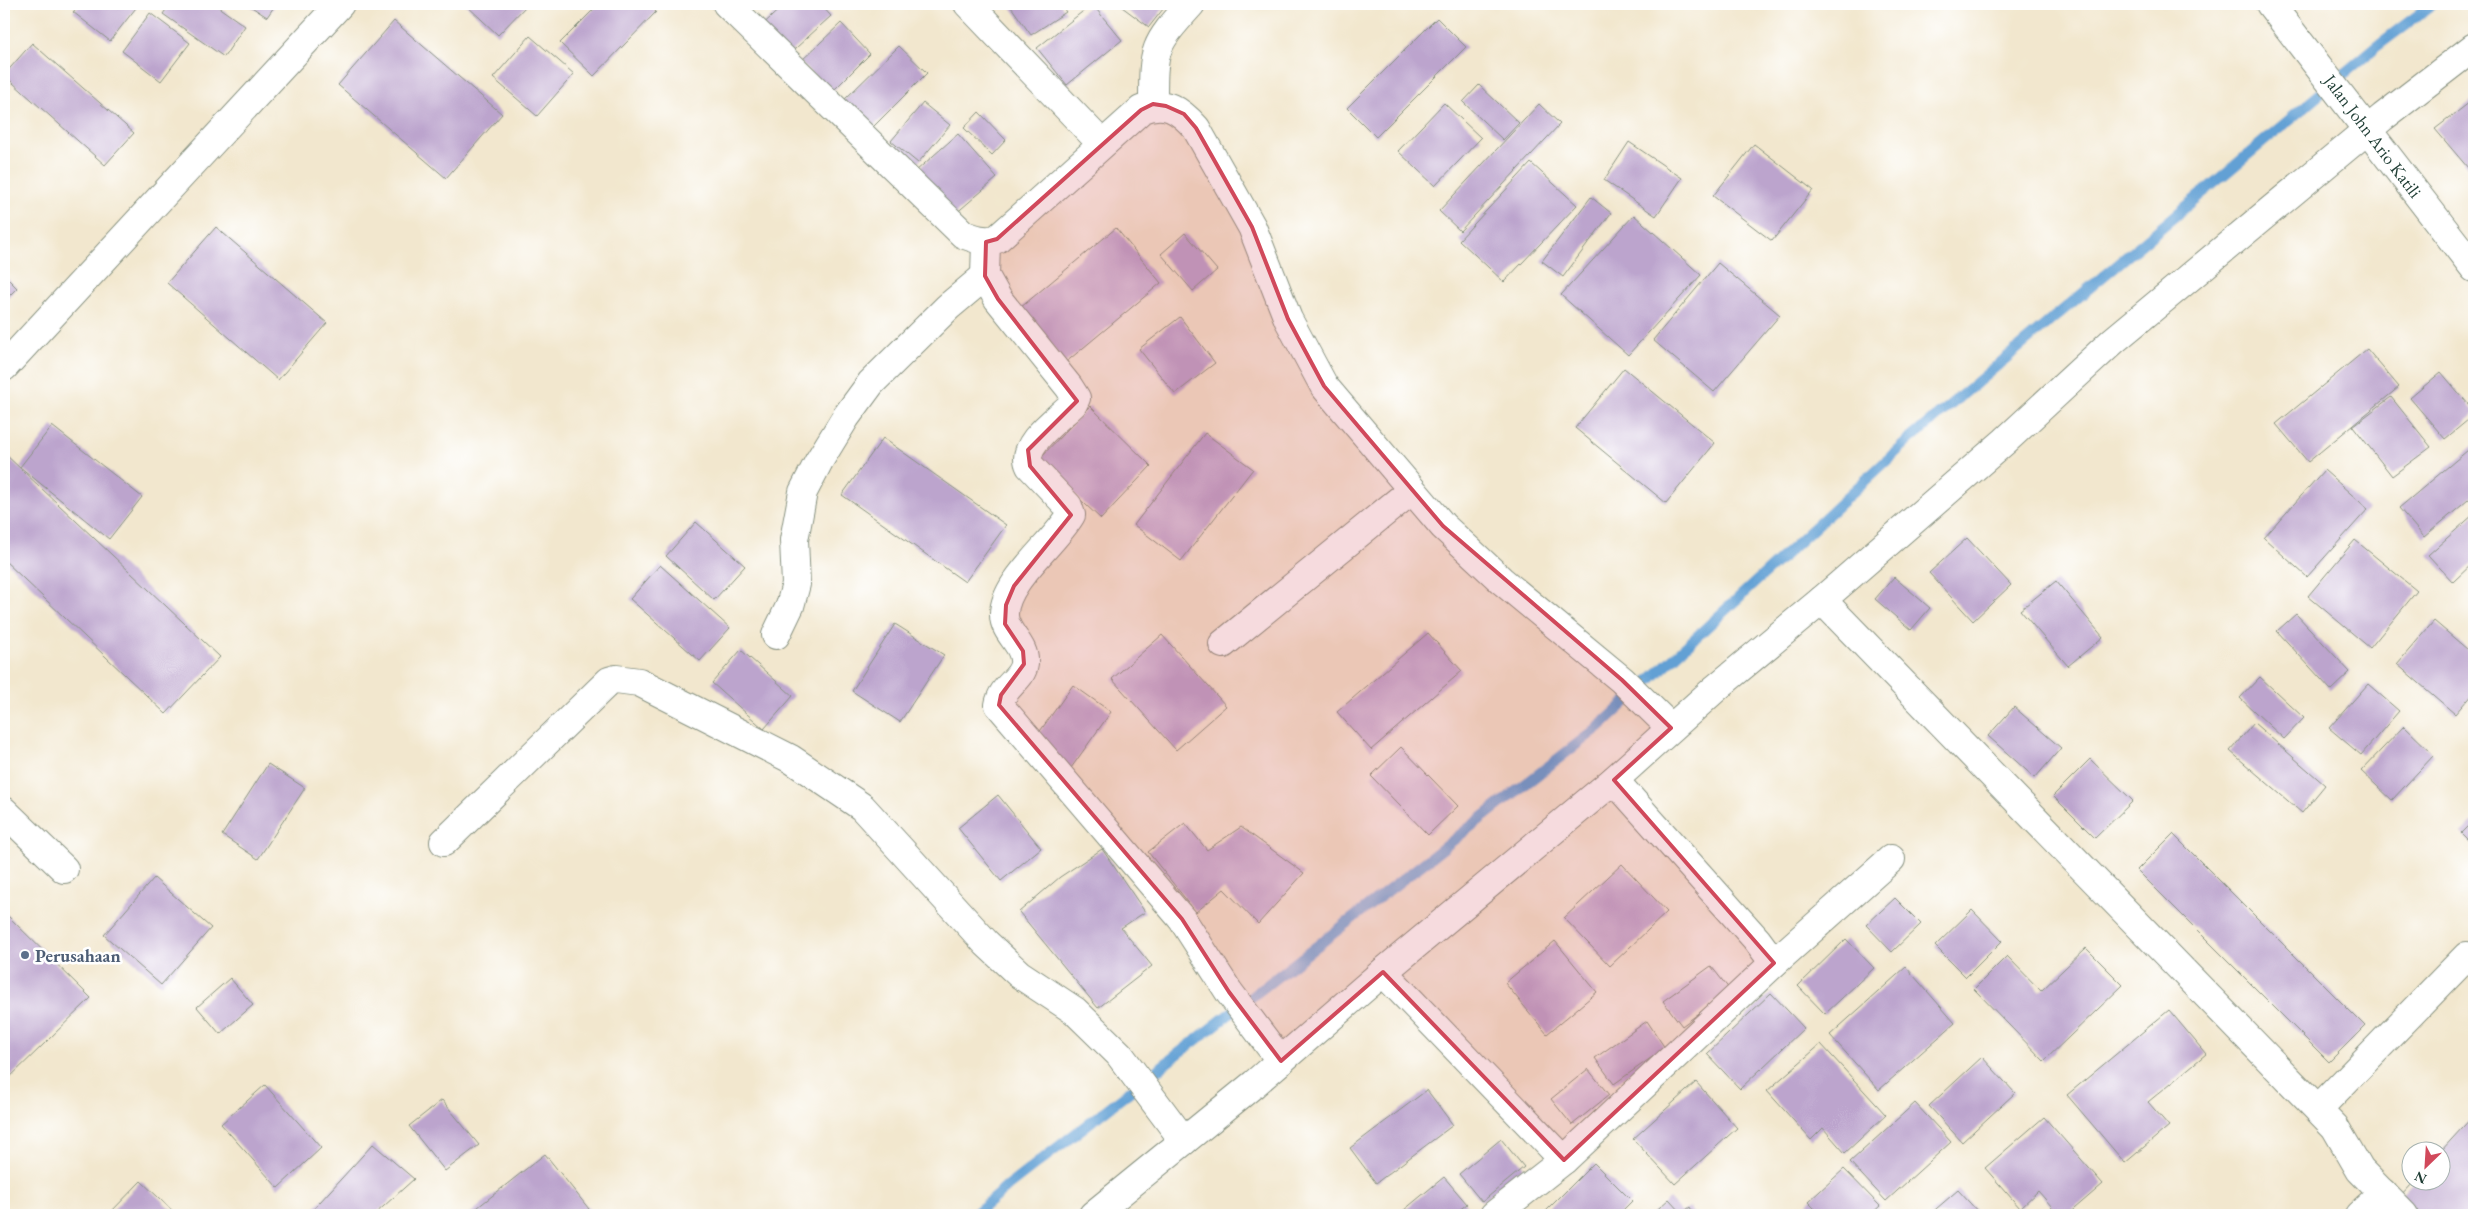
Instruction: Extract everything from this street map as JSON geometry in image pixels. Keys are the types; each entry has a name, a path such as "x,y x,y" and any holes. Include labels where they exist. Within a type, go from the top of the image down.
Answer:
{"street":[{"path":"4,367 340,4"},
{"path":"727,4 963,234 986,242 997,239 1141,110 1154,104 1166,106 1184,114 1196,128 1252,227 1288,319 1324,386 1443,526 1494,573 1622,680 1671,728"},
{"path":"968,4 1102,144"},
{"path":"1154,104 1156,52 1161,40 1192,4"},
{"name":"Jalan John Ario Katili","path":"2270,4 2474,268"},
{"path":"1092,1215 1184,1141 1614,780 1671,728 2005,441 2113,341 2360,120 2474,47"},
{"path":"986,242 985,276 998,299 1076,398 1073,404 1033,442 1028,450 1027,459 1030,466 1068,506 1071,515 1014,586 1006,605 1005,624 1023,651 1024,664 1021,672 1000,695 999,705 1182,919 1229,992 1281,1060"},
{"path":"776,635 790,606 796,584 794,540 803,492 819,462 846,417 872,383 948,307 985,276"},
{"path":"1223,644 1412,490"},
{"path":"1822,600 2335,1127 2360,1170 2404,1215"},
{"path":"444,842 608,681 616,679 639,682 791,759 862,807 986,943 1019,974 1075,1011 1119,1054 1184,1141"},
{"path":"1614,780 1757,940 1774,963"},
{"path":"4,810 64,869"},
{"path":"1494,1215 1564,1160 1774,963 1891,859"},
{"path":"2318,1110 2467,956"},
{"path":"1383,972 1564,1160"},
{"path":"2359,1215 2383,1193"}],"highlighted area":[{"path":"1153,104 1166,106 1184,114 1196,128 1252,227 1288,319 1324,386 1443,526 1622,680 1671,728 1614,780 1774,963 1564,1160 1383,972 1281,1061 1229,992 1182,919 999,705 1001,695 1024,664 1023,651 1005,624 1006,605 1014,586 1071,515 1030,466 1028,450 1077,401 998,299 985,276 986,242 997,239 1141,110"}],"building":[{"path":"80,4 139,4 110,41 73,12"},
{"path":"170,4 214,4 245,26 224,57 163,14"},
{"path":"247,4 276,4 267,17"},
{"path":"465,4 528,4 498,35"},
{"path":"599,4 649,4 656,12 594,76 560,43"},
{"path":"785,4 820,4 831,16 785,58 758,29"},
{"path":"1009,4 1060,4 1066,12 1031,35"},
{"path":"1092,4 1122,40 1067,85 1037,48"},
{"path":"1118,4 1167,4 1149,27"},
{"path":"150,13 190,43 161,81 122,51"},
{"path":"1437,18 1466,47 1376,137 1347,108"},
{"path":"394,21 502,114 446,178 338,85"},
{"path":"841,23 870,54 831,93 800,62"},
{"path":"530,36 574,74 537,116 493,78"},
{"path":"32,43 134,133 105,165 4,75"},
{"path":"899,46 927,73 869,131 841,103"},
{"path":"1479,85 1519,123 1503,140 1463,102"},
{"path":"2474,99 2474,175 2435,129"},
{"path":"923,103 950,125 918,163 891,141"},
{"path":"1444,103 1481,138 1435,186 1398,151"},
{"path":"1539,104 1560,124 1460,231 1439,211"},
{"path":"979,112 1006,140 992,155 964,128"},
{"path":"958,134 997,178 954,215 916,171"},
{"path":"1629,142 1682,178 1656,216 1604,180"},
{"path":"1754,144 1813,190 1772,241 1713,196"},
{"path":"1531,163 1577,205 1504,282 1459,240"},
{"path":"1591,197 1611,213 1563,277 1542,261"},
{"path":"1634,215 1701,275 1628,355 1561,295"},
{"path":"216,227 327,323 278,380 167,283"},
{"path":"1116,228 1161,283 1065,363 1020,308"},
{"path":"1185,233 1217,270 1193,291 1161,254"},
{"path":"1718,263 1780,315 1714,392 1653,340"},
{"path":"4,275 17,288 4,301"},
{"path":"1180,317 1215,363 1175,394 1139,349"},
{"path":"2367,349 2399,387 2308,462 2276,424"},
{"path":"1624,368 1715,443 1666,503 1575,428"},
{"path":"2441,372 2474,411 2474,415 2445,439 2410,398"},
{"path":"2391,397 2431,447 2392,476 2353,426"},
{"path":"1090,406 1151,466 1101,519 1038,460"},
{"path":"52,426 142,497 109,539 20,467"},
{"path":"1205,433 1253,469 1181,561 1134,525"},
{"path":"883,438 1006,525 965,582 842,495"},
{"path":"2474,445 2474,495 2424,537 2399,508"},
{"path":"4,453 220,657 166,714 4,560"},
{"path":"2324,470 2368,509 2307,577 2264,538"},
{"path":"2474,514 2474,562 2453,582 2428,555"},
{"path":"696,522 745,566 714,600 666,556"},
{"path":"1967,538 2011,585 1973,621 1929,573"},
{"path":"2355,540 2417,591 2370,648 2308,596"},
{"path":"660,565 730,628 700,661 630,599"},
{"path":"1894,577 1930,608 1911,630 1875,599"},
{"path":"2056,581 2103,637 2068,666 2020,610"},
{"path":"2296,614 2350,672 2331,690 2277,631"},
{"path":"2434,621 2474,655 2474,692 2455,714 2397,664"},
{"path":"895,624 944,655 900,722 852,691"},
{"path":"1428,633 1462,671 1371,750 1337,712"},
{"path":"1162,635 1226,706 1176,750 1112,679"},
{"path":"741,650 793,696 764,729 712,683"},
{"path":"2260,677 2304,718 2284,739 2240,698"},
{"path":"2368,684 2399,711 2361,755 2329,728"},
{"path":"1073,685 1111,712 1071,768 1033,741"},
{"path":"2014,707 2061,748 2035,778 1988,736"},
{"path":"2254,723 2325,785 2302,813 2230,751"},
{"path":"2404,726 2434,755 2392,800 2361,771"},
{"path":"1401,747 1458,806 1428,835 1371,776"},
{"path":"2090,759 2133,801 2095,838 2053,796"},
{"path":"268,764 305,788 258,859 222,835"},
{"path":"998,795 1041,848 1001,881 958,828"},
{"path":"2474,820 2474,846 2461,833"},
{"path":"1185,823 1207,850 1241,827 1304,873 1258,924 1224,889 1196,912 1148,852"},
{"path":"2173,834 2365,1026 2329,1062 2137,870"},
{"path":"1102,849 1145,912 1121,928 1152,966 1098,1008 1019,912 1060,877"},
{"path":"1622,864 1667,912 1610,966 1564,918"},
{"path":"154,878 211,928 161,985 104,935"},
{"path":"1895,898 1921,924 1892,952 1866,925"},
{"path":"1972,910 2002,941 1966,977 1935,946"},
{"name":"Perusahaan","path":"4,912 91,998 4,1083"},
{"path":"1846,939 1874,968 1825,1014 1798,986"},
{"path":"1555,941 1597,992 1547,1034 1505,983"},
{"path":"2086,948 2123,985 2044,1061 1974,989 2007,956 2041,991"},
{"path":"1711,966 1730,990 1682,1026 1663,1001"},
{"path":"1906,967 1955,1023 1879,1090 1830,1035"},
{"path":"230,978 253,1005 220,1034 197,1007"},
{"path":"1771,993 1804,1028 1740,1089 1707,1054"},
{"path":"2169,1010 2206,1054 2148,1102 2169,1126 2125,1163 2067,1095"},
{"path":"1647,1021 1665,1048 1614,1084 1595,1058"},
{"path":"1821,1044 1886,1115 1845,1153 1823,1128 1811,1140 1767,1091"},
{"path":"1982,1057 2015,1093 1962,1142 1929,1106"},
{"path":"1588,1069 1609,1095 1572,1125 1551,1099"},
{"path":"1696,1082 1737,1128 1675,1184 1633,1139"},
{"path":"265,1085 321,1148 278,1188 221,1124"},
{"path":"1427,1090 1453,1125 1376,1183 1350,1148"},
{"path":"442,1100 479,1145 445,1171 409,1126"},
{"path":"1915,1103 1951,1142 1886,1201 1850,1162"},
{"path":"2474,1115 2474,1215 2383,1215 2405,1192 2450,1192 2449,1142"},
{"path":"2044,1117 2103,1184 2067,1215 2059,1215 2038,1191 2020,1208 1985,1168"},
{"path":"1501,1139 1524,1167 1482,1202 1459,1174"},
{"path":"373,1144 414,1179 374,1215 309,1214"},
{"path":"545,1154 589,1209 581,1215 468,1215"},
{"path":"1594,1163 1632,1201 1618,1215 1542,1215"},
{"path":"1844,1169 1880,1206 1870,1215 1821,1215 1808,1202"},
{"path":"1444,1177 1467,1204 1453,1215 1398,1215"},
{"path":"141,1181 177,1215 108,1215"},
{"path":"1958,1190 1981,1215 1929,1215"},
{"path":"1669,1199 1682,1213 1690,1207 1694,1215 1651,1215"}],"waterway":[{"path":"974,1215 1008,1186 1599,727 1911,438 2377,46 2433,4"}],"place":[{"name":"Perusahaan","path":"25,955"}]}
